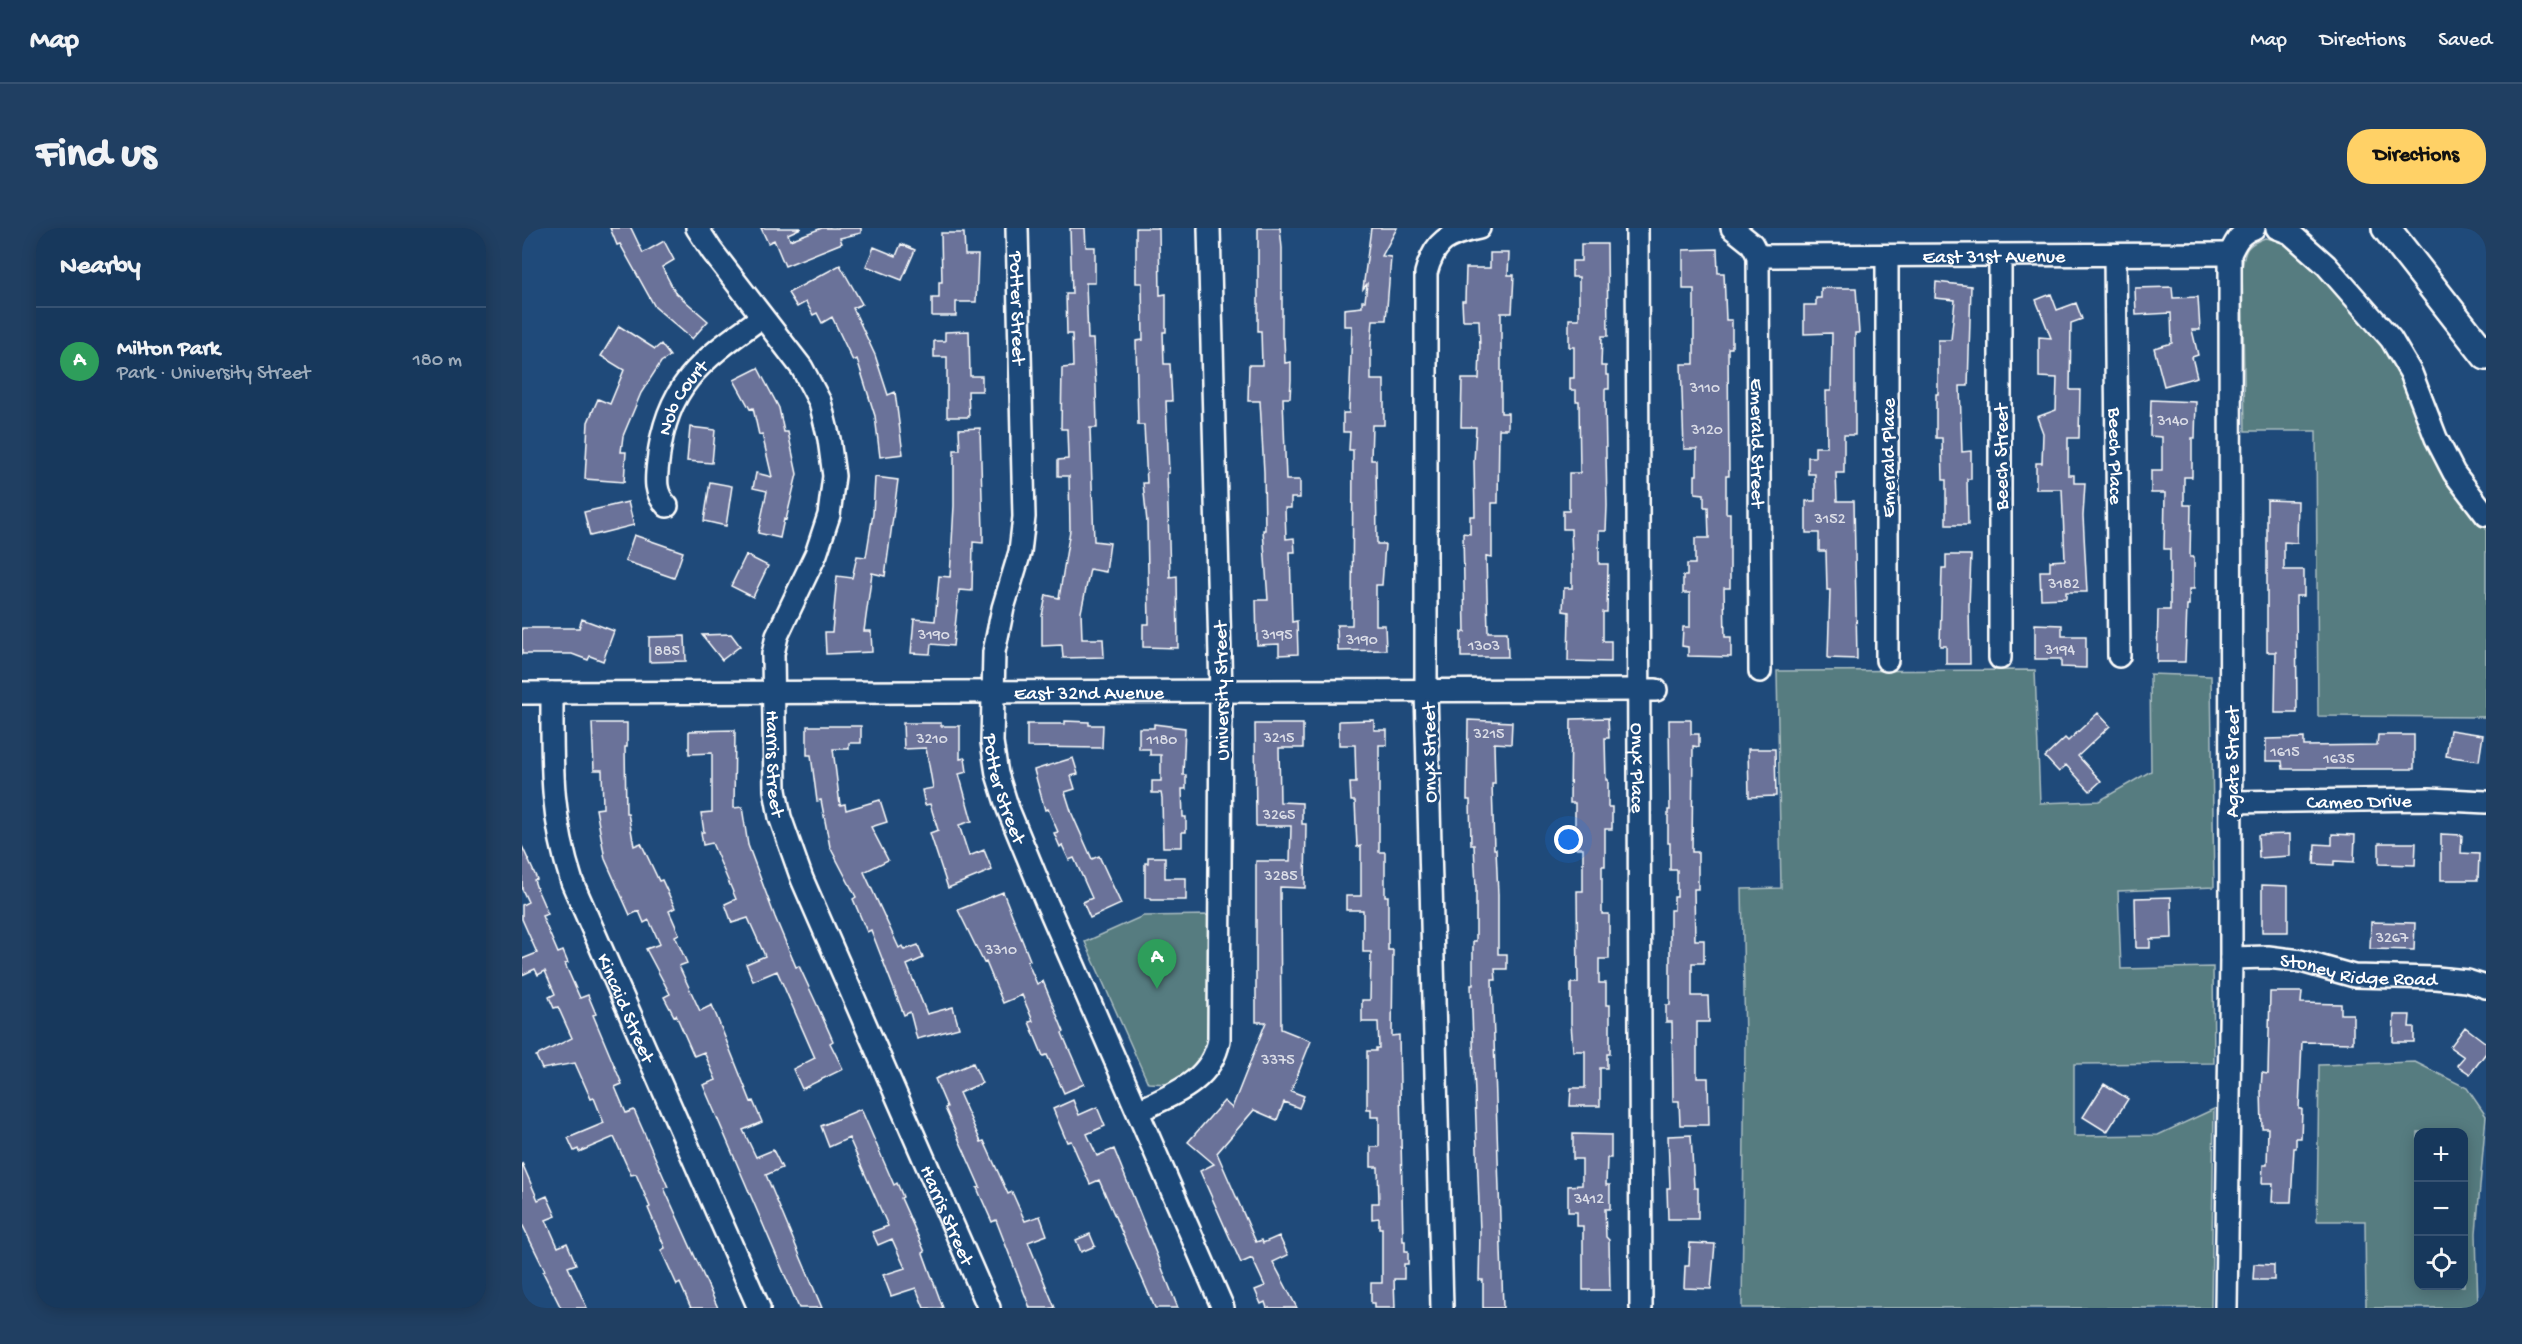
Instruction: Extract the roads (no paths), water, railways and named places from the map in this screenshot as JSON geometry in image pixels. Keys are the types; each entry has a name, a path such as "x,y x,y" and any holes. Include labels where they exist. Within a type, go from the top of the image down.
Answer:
{"main road":[{"path":"2386,228 2486,356"}],"street":[{"name":"Harris Street","path":"697,228 762,318 802,368 820,402 829,439 834,476 829,515 816,554 777,636 774,654 775,790 780,817 790,849 989,1308"},
{"name":"Potter Street","path":"1017,228 1024,517 1020,552 1003,608 994,652 992,742 997,774 1008,809 1223,1308"},
{"name":"University Street","path":"1138,1111 1188,1087 1199,1079 1217,1050 1220,1011 1221,693 1209,228"},
{"name":"Onyx Street","path":"1442,1308 1426,691 1426,273 1432,254 1445,240 1459,232 1479,228"},
{"name":"Onyx Place","path":"1637,228 1646,690 1641,1308"},
{"path":"1732,228 1752,244 1758,256"},
{"path":"2230,254 2238,238 2245,231 2254,228"},
{"path":"2277,228 2290,233 2326,265 2391,339 2411,373 2436,438 2454,473 2486,515"},
{"name":"East 31st Avenue","path":"1758,256 2230,254"},
{"name":"Agate Street","path":"2226,1308 2231,958 2230,254"},
{"name":"Beech Place","path":"2115,255 2119,656"},
{"name":"Emerald Street","path":"1758,256 1760,671"},
{"name":"Beech Street","path":"2000,256 2000,658"},
{"name":"Emerald Place","path":"1887,257 1887,660"},
{"name":"Nob Court","path":"667,506 661,500 656,485 660,441 670,406 690,375 719,348 762,318"},
{"name":"East 32nd Avenue","path":"522,693 1221,693 1646,690"},
{"name":"Kincaid Street","path":"552,693 555,813 562,851 572,882 759,1308"},
{"name":"Cameo Drive","path":"2231,802 2429,799 2486,802"},
{"name":"Stoney Ridge Road","path":"2231,958 2268,957 2301,961 2354,976 2436,978 2467,981 2486,987"}],"place":[{"name":"Milton Park","path":"1157,989"}]}
